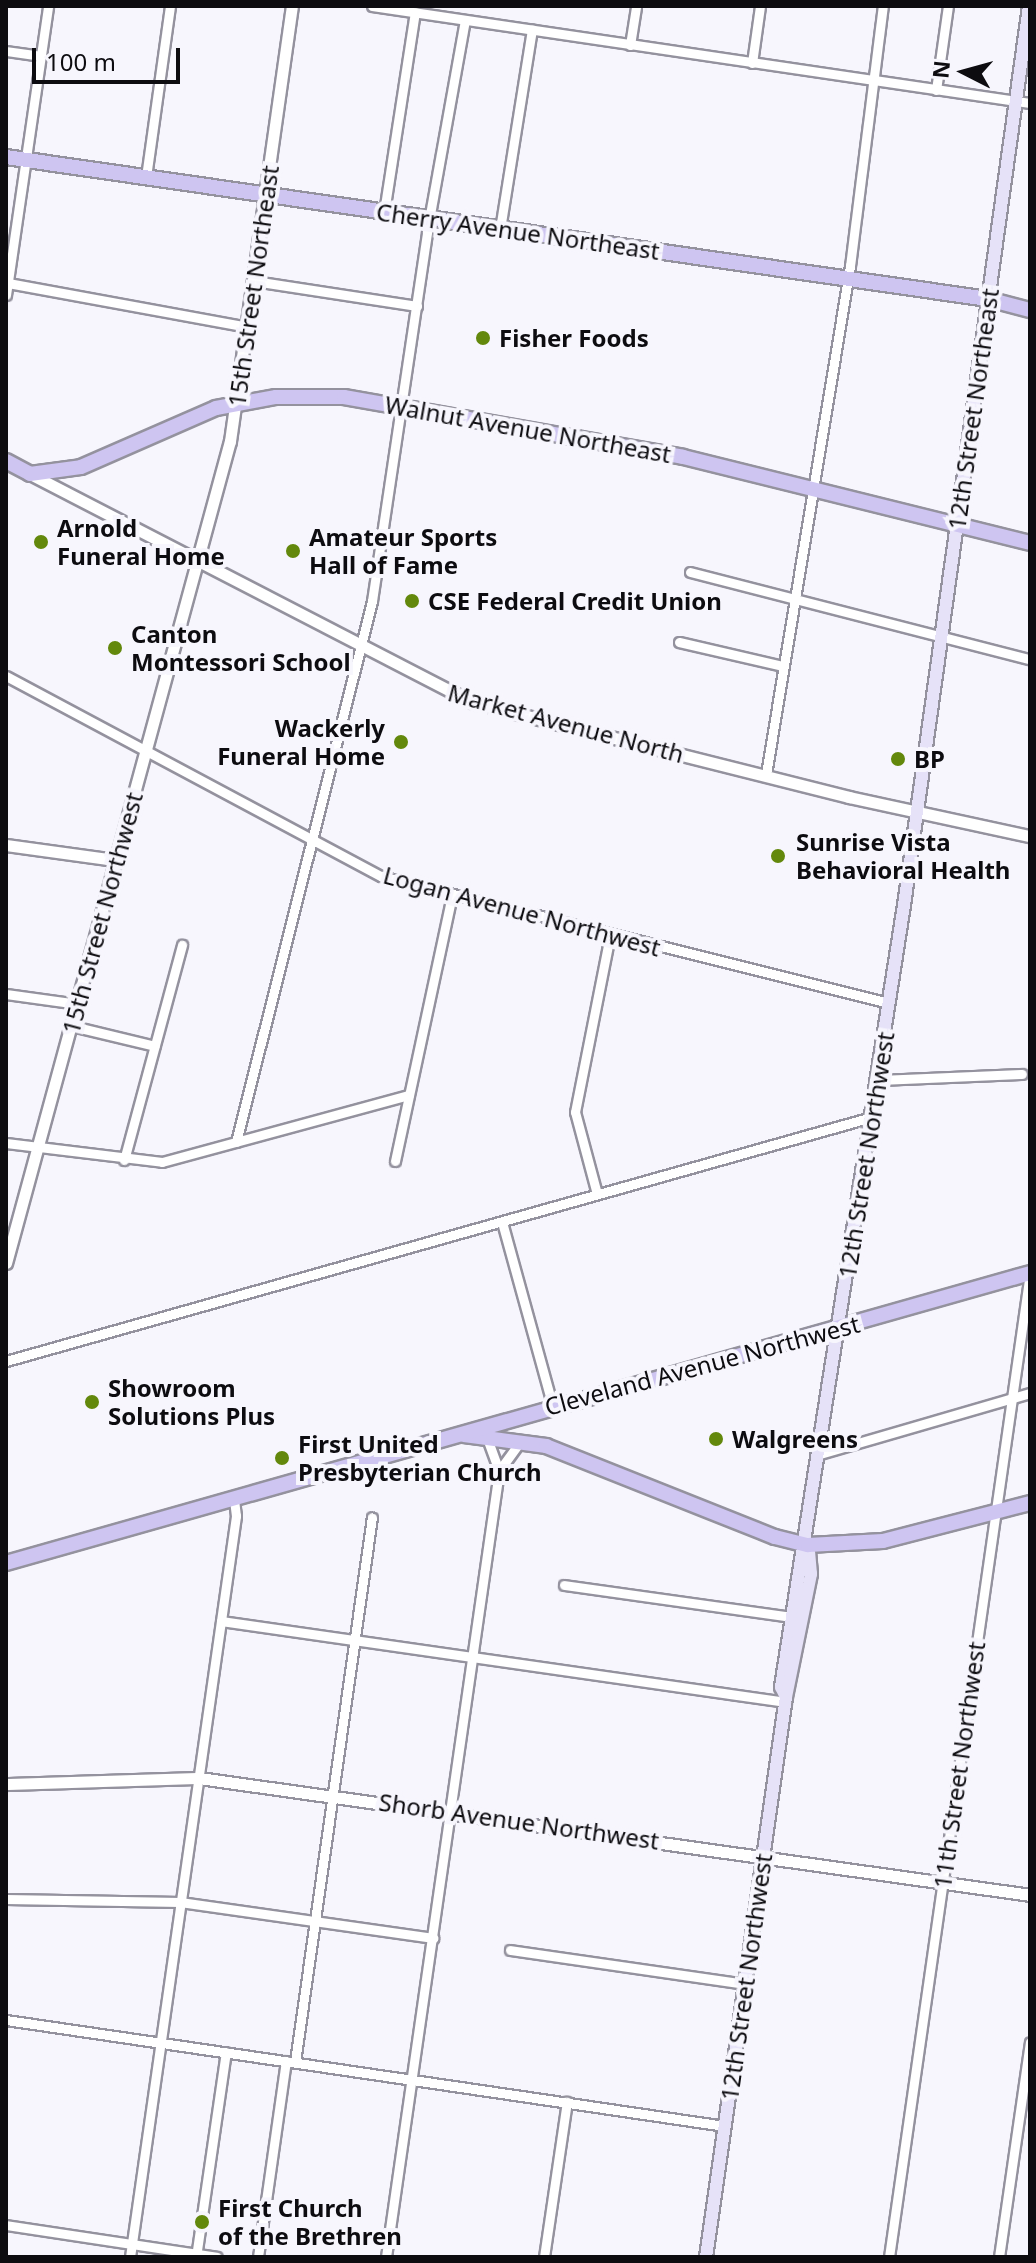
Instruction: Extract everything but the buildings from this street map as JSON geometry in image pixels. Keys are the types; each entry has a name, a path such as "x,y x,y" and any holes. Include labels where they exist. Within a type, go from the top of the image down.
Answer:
{"main road":[{"name":"12th Street Northeast","path":"918,812 1029,6"},
{"name":"Cherry Avenue Northeast","path":"6,157 988,299 1030,310"},
{"name":"Walnut Avenue Northeast","path":"30,474 97,462 169,426 238,402 321,396 402,406 624,445 1030,543"},
{"name":"Market Avenue North","path":"6,461 30,474"},
{"name":"12th Street Northwest","path":"786,1700 781,1687 808,1545 918,812"},
{"name":"Cleveland Avenue Northwest","path":"6,1563 1030,1273"},
{"path":"464,1435 523,1440 808,1545 861,1545 1030,1503"},
{"name":"12th Street Northwest","path":"706,2257 786,1700 811,1574 808,1545"}],"street":[{"path":"6,295 48,6"},
{"path":"146,177 170,6"},
{"name":"15th Street Northeast","path":"196,561 238,402 292,6"},
{"path":"372,6 1030,103"},
{"path":"630,45 636,6"},
{"path":"752,63 760,6"},
{"path":"766,774 847,279 883,6"},
{"path":"936,90 948,6"},
{"path":"384,212 415,12"},
{"path":"236,1142 361,649 465,20"},
{"path":"500,229 532,30"},
{"path":"6,51 41,56"},
{"path":"254,281 417,306"},
{"path":"8,283 248,327"},
{"name":"Market Avenue North","path":"30,474 442,691 488,707 918,812 1030,836"},
{"name":"15th Street Northwest","path":"6,1263 40,1147 196,561"},
{"path":"690,572 1030,659"},
{"path":"679,642 783,666"},
{"name":"Logan Avenue Northwest","path":"6,676 144,753 381,876 889,1003"},
{"path":"6,845 115,860"},
{"path":"395,1161 452,895"},
{"path":"597,1194 575,1112 610,935"},
{"path":"124,1160 182,945"},
{"path":"6,994 78,1004"},
{"path":"72,1026 155,1046"},
{"path":"878,1080 1022,1074"},
{"path":"6,1143 124,1160 162,1162 409,1095"},
{"path":"6,1361 872,1117"},
{"path":"502,1222 553,1407"},
{"name":"11th Street Northwest","path":"889,2257 1030,1273"},
{"path":"820,1454 1030,1393"},
{"path":"386,2257 499,1471 487,1438"},
{"path":"499,1471 523,1440"},
{"path":"130,2257 236,1516 234,1499"},
{"path":"258,2257 315,1922 372,1517"},
{"path":"564,1585 793,1617"},
{"path":"221,1621 786,1700"},
{"name":"Shorb Avenue Northwest","path":"6,1784 199,1778 332,1794 1030,1895"},
{"path":"6,1899 180,1902 433,1938"},
{"path":"510,1950 745,1984"},
{"path":"6,2020 725,2126"},
{"path":"999,2257 1030,2042"},
{"path":"196,2256 226,2052"},
{"path":"544,2257 567,2102"},
{"path":"6,2225 217,2257"}],"place":[{"name":"Fisher Foods","path":"483,338"},
{"name":"Arnold Funeral Home","path":"41,542"},
{"name":"Amateur Sports Hall of Fame","path":"293,551"},
{"name":"CSE Federal Credit Union","path":"412,601"},
{"name":"Canton Montessori School","path":"115,648"},
{"name":"Wackerly Funeral Home","path":"401,742"},
{"name":"BP","path":"898,759"},
{"name":"Sunrise Vista Behavioral Health","path":"778,856"},
{"name":"Showroom Solutions Plus","path":"92,1402"},
{"name":"Walgreens","path":"716,1439"},
{"name":"First United Presbyterian Church","path":"282,1458"},
{"name":"First Church of the Brethren","path":"202,2222"}]}
